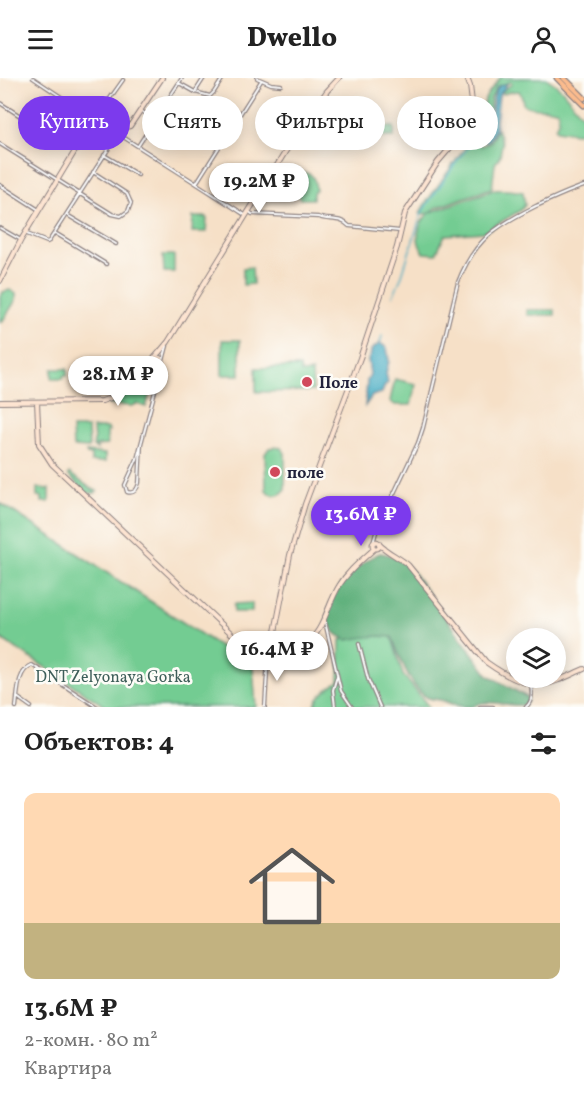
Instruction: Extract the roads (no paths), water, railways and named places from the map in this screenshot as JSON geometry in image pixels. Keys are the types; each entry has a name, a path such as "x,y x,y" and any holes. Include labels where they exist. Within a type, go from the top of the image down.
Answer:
{"main road":[{"path":"557,78 584,105"},
{"path":"564,78 584,98"}],"street":[{"path":"33,78 61,96"},
{"path":"130,126 162,78"},
{"path":"170,96 182,78"},
{"path":"195,92 204,78"},
{"path":"179,82 195,92 210,96 223,78"},
{"path":"257,78 271,84 281,85"},
{"path":"0,402 97,401 113,397 131,385 168,342 292,141 327,91 339,78"},
{"path":"265,707 273,637 298,523 360,358 397,247 405,213 438,162 466,125 472,102 467,78"},
{"path":"112,96 123,80"},
{"path":"196,183 261,81"},
{"path":"0,103 75,151 25,233 0,281"},
{"path":"138,146 142,140"},
{"path":"130,141 246,214 318,217 345,221 349,226 401,231"},
{"path":"0,144 112,214 121,216 128,211 131,203 127,194 93,172"},
{"path":"25,233 47,242 81,193 107,150"},
{"path":"104,154 138,175"},
{"path":"0,185 39,210"},
{"path":"37,402 39,444 52,464 252,652 270,656 294,650 306,644 315,635 344,578 376,545 376,533 423,428 457,283 463,269 480,243 503,223 584,186"},
{"path":"66,215 116,244"},
{"path":"0,228 21,240"},
{"path":"55,233 106,264"},
{"path":"141,444 138,488 131,493 125,485 136,462 168,342"},
{"path":"154,358 160,358 162,364"},
{"path":"376,545 408,565 486,662 506,674"},
{"path":"324,619 341,691 352,707"},
{"path":"359,644 368,679 380,707"},
{"path":"16,707 24,670 32,665 97,707"},
{"path":"566,677 584,669"},
{"path":"335,707 333,690 337,676"},
{"path":"526,707 532,695 531,688"},
{"path":"17,697 31,707"},
{"path":"480,707 493,707"}],"water":[{"path":"507,84 499,95 498,104 498,96 494,96 499,86"},
{"path":"380,343 387,348 388,383 382,393 372,396 365,406 367,381 370,374 368,360 371,350"}],"waterway":[{"path":"393,296 422,212 466,150"},
{"path":"380,343 382,336"}],"place":[{"name":"Поле","path":"307,382"},
{"name":"поле","path":"275,472"}],"park label":[{"name":"DNT Zelyonaya Gorka","path":"113,676"}]}
